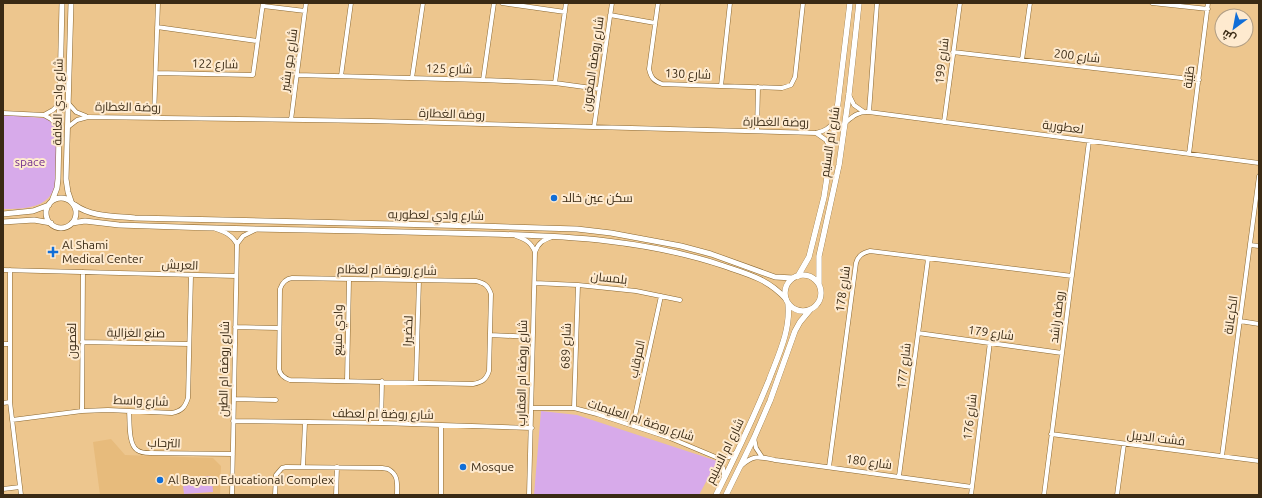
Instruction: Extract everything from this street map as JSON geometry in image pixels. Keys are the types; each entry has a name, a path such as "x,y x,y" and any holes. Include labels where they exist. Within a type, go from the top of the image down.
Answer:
{"main road":[{"name":"شارع ام السنيم","path":"795,277 806,264 813,244 824,197 832,152 850,3"},
{"name":"شارع ام السنيم","path":"819,284 818,265 839,164 849,94 859,3"},
{"path":"804,275 810,276 819,284 821,296 819,302 810,310 799,310 793,308 787,301 785,293 788,282 795,277 804,275"},
{"name":"شارع ام السنيم","path":"716,495 755,414 785,337 789,317 787,301"},
{"name":"شارع ام السنيم","path":"726,495 741,466 770,401 795,331 810,310"}],"street":[{"name":"شارع وادي الغافة","path":"50,203 57,188 58,179 62,3"},
{"name":"شارع وادي الغافة","path":"71,3 66,179 68,192 73,203"},
{"path":"154,117 158,3"},
{"name":"شارع جو بشير","path":"291,120 306,3"},
{"path":"341,76 351,3"},
{"path":"412,78 423,3"},
{"path":"483,80 494,3"},
{"path":"502,3 565,12"},
{"path":"555,83 566,3"},
{"name":"شارع روضة المغرون","path":"594,128 612,3"},
{"name":"شارع 130","path":"658,3 649,70 653,80 662,84 782,88 791,85 795,77 803,3"},
{"path":"721,86 730,3"},
{"path":"867,112 877,3"},
{"name":"شارع 199","path":"944,122 960,3"},
{"path":"1022,60 1030,3"},
{"path":"1152,3 1208,9"},
{"name":"طَيْبَة","path":"1189,154 1208,3"},
{"name":"شارع 122","path":"156,73 253,75 263,4 305,11"},
{"path":"610,16 655,22"},
{"path":"157,27 257,41"},
{"name":"شارع 200","path":"953,52 1198,80"},
{"name":"شارع 125","path":"297,75 555,83 599,89"},
{"path":"757,131 758,87"},
{"path":"849,94 854,105 867,112"},
{"name":"روضة الغطارة","path":"67,102 76,112 88,117"},
{"path":"44,115 53,110 60,103"},
{"path":"845,123 854,116 867,112"},
{"name":"لعطورية","path":"867,112 1259,163"},
{"path":"3,113 44,115 60,127"},
{"name":"روضة الغطارة","path":"68,127 77,120 88,117 154,117 816,133 829,128 836,119"},
{"name":"روضة الغطارة","path":"816,133 826,140 832,152"},
{"name":"روضة راشد","path":"1044,495 1089,141"},
{"name":"الكرعانة","path":"1222,456 1259,176"},
{"path":"3,214 33,211 50,203 56,198 67,198 73,203 76,214 72,223 59,228 51,223 34,220 3,222"},
{"path":"50,203 46,214 51,223"},
{"name":"شارع وادي لعطوريه","path":"73,203 81,210 93,213 135,218 479,226 578,230 611,233 656,240 689,248 711,254 775,277 795,277"},
{"name":"شارع وادي لعطوريه","path":"72,223 85,221 119,225 213,228 556,236 616,241 654,248 708,261 771,285 787,301"},
{"path":"213,228 227,234 234,239 237,244 247,234 259,229"},
{"path":"513,235 527,240 535,252"},
{"path":"535,252 542,241 556,236"},
{"name":"شارع روضة ام الطين","path":"232,495 237,244"},
{"path":"1250,245 1259,246"},
{"name":"شارع 178","path":"829,467 858,258 865,252 870,251 1072,276"},
{"name":"شارع روضة ام العقارب","path":"529,495 532,428 535,252"},
{"name":"شارع 177","path":"899,476 928,259"},
{"name":"العريش","path":"3,270 236,276"},
{"path":"10,270 10,402 21,495"},
{"name":"لغصون","path":"82,411 83,272"},
{"name":"شارع واسط","path":"12,420 82,411 172,413 182,410 186,405 188,398 191,276"},
{"name":"شارع روضة ام لعظام","path":"292,278 349,280 476,282 487,285 490,294 489,371 484,380 473,384 290,380 282,376 279,369 278,328 281,285 287,279 292,278"},
{"name":"وادي منيع","path":"347,381 349,280"},
{"name":"لخضيرا","path":"416,382 419,280"},
{"name":"بلمسان","path":"535,283 578,285 636,291 680,300"},
{"name":"شارع 689","path":"574,408 578,285"},
{"name":"المرقاب","path":"633,425 661,296"},
{"path":"1240,321 1259,324"},
{"path":"235,327 278,328"},
{"name":"شارع 179","path":"918,333 1062,353"},
{"path":"490,335 533,337"},
{"name":"صنع الغزالية","path":"82,342 189,344"},
{"name":"شارع 176","path":"971,495 990,342"},
{"path":"3,344 10,344"},
{"path":"381,423 382,381"},
{"path":"234,399 276,400"},
{"path":"3,403 10,402"},
{"name":"شارع روضة ام العليمات","path":"532,408 574,408 597,414 670,438 718,458"},
{"name":"الترحاب","path":"129,411 131,441 137,450 150,454 233,454"},
{"name":"شارع روضة ام لعطف","path":"233,421 381,423 532,428"},
{"path":"303,466 305,423"},
{"path":"441,425 441,495"},
{"name":"فشت الديبل","path":"1051,434 1259,461"},
{"path":"754,438 758,451 763,457"},
{"path":"1117,495 1124,444"},
{"path":"724,478 723,468 718,458 729,457 737,451"},
{"path":"741,466 754,458 763,457"},
{"name":"شارع 180","path":"763,457 775,460 972,487"},
{"path":"275,495 275,478 278,471 286,467 303,466 388,469 396,476 397,495"},
{"path":"336,495 337,467"},
{"path":"3,489 20,488"}],"shaded area":[{"name":"Al Bayam Educational Complex","path":"111,439 125,455 213,458 221,466 220,495 100,495 93,442"}],"green space":[{"name":"space","path":"3,115 44,118 51,121 56,127 57,156 55,186 48,198 38,205 26,208 3,209"},
{"path":"541,411 577,415 717,461 699,495 534,495"},
{"path":"212,476 213,492 184,494 182,478"}],"place":[{"name":"سكن عين خالد","path":"554,198"},
{"name":"Al Shami Medical Center","path":"53,252"},
{"name":"Mosque","path":"463,467"},
{"name":"Al Bayam Educational Complex","path":"160,480"}]}
